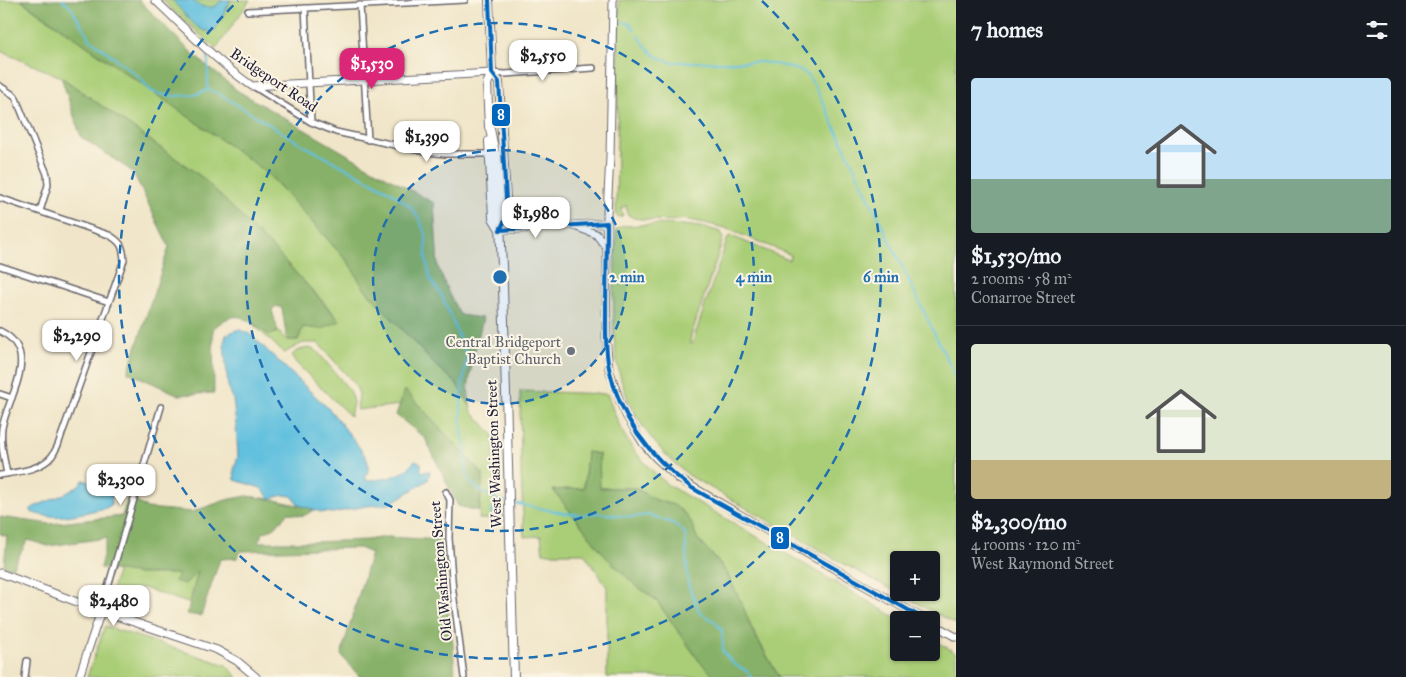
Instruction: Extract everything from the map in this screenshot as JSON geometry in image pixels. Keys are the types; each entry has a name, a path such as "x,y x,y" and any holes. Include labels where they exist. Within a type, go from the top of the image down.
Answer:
{"main road":[{"name":"West Washington Street","path":"489,0 492,74 487,84 493,218 500,230"},
{"name":"West Washington Street","path":"492,74 499,82 506,216 500,230 514,677"},
{"path":"489,124 497,163 500,230"}],"street":[{"name":"Bridgeport Road","path":"155,0 235,74 311,122 336,132 404,149 435,154 490,154"},
{"path":"248,11 465,0"},
{"path":"613,0 606,337 609,369 627,418 644,443 668,469 692,488 910,611"},
{"path":"360,5 368,140"},
{"path":"305,8 311,122"},
{"path":"252,86 593,68"},
{"path":"0,86 15,96 47,174 48,185 40,211"},
{"path":"0,198 109,235 119,241 124,252 124,260 58,445 51,457 43,463 29,469 0,475"},
{"path":"500,230 607,223"},
{"path":"571,225 596,234 607,248"},
{"path":"0,266 109,302"},
{"path":"0,330 9,336 18,347 21,369 4,421 2,435 2,453 6,474"},
{"path":"0,394 12,398"},
{"path":"79,677 101,611 161,407"},
{"name":"Old Washington Street","path":"446,492 450,500 449,538 452,592 464,677"},
{"path":"0,573 101,611 217,650 237,661 256,677"},
{"path":"940,628 956,637"},
{"path":"25,677 27,661"}],"green space":[{"path":"0,0 20,0 190,117 254,163 275,181 349,263 363,287 434,364 456,383 472,412 493,434 496,508 494,519 479,519 483,474 405,391 400,405 357,410 359,394 355,384 318,343 303,343 284,353 246,318 269,335 279,332 287,340 298,340 303,327 321,329 340,320 269,244 203,178 61,77 0,51"},
{"path":"21,0 139,0 196,57 238,91 434,203 438,267 449,294 460,315 483,318 468,388 470,406 456,383 434,364 363,287 349,263 275,181 254,163"},
{"path":"162,0 250,0 216,49"},
{"path":"619,0 956,0 956,624 940,615 940,611 932,611 913,601 940,601 940,551 890,551 890,589 690,476 663,452 641,424 632,408 625,392 616,356 614,312 616,233 618,229 623,226 672,224 721,232 722,242 691,336 690,343 692,344 728,237 731,236 789,260 791,255 725,228 705,223 684,219 667,221 634,218 627,214 626,205 621,209 623,215 619,217 616,215"},
{"path":"61,77 203,178 269,244 340,321 321,329 303,327 298,340 287,340 282,308 276,306 272,310 278,332 269,335 242,317 229,318 221,322 213,329 214,393 179,395 128,372 169,247 133,172 81,137"},
{"path":"309,348 317,351 351,392 353,403 350,416 296,363 292,356 293,354 299,350"},
{"path":"405,390 483,475 479,511 458,506 425,438 396,415"},
{"path":"520,391 607,394 619,424 636,453 668,485 890,614 890,661 940,661 940,643 956,653 956,677 779,677 752,629 726,571 666,502 656,500 635,488 599,488 599,454 587,452 584,488 554,490 607,558 637,586 656,600 700,662 715,677 607,677 607,587 584,553 543,553 541,536 524,537"},
{"path":"587,452 599,454 600,488 635,488 656,500 674,505 683,512 691,522 697,538 726,571 753,632 779,677 715,677 700,662 656,600 635,585 607,558 553,490 584,488"},
{"path":"247,496 316,509 303,516 289,513 272,529 263,533 258,542 367,540 386,537 443,540 447,603 455,677 360,677 341,655 371,553 359,548 241,551 237,558 220,559 201,616 187,614 198,571 185,584 174,581 178,574 139,574 100,568 107,538 48,546 28,540 12,568 4,566 7,536 0,534 0,517 50,524 122,516 128,497 147,508 192,512 226,500"},
{"path":"120,561 184,570 203,576 194,605 141,587 135,602 111,594"},
{"path":"105,626 226,665 238,677 87,677"}],"water":[{"path":"172,0 191,0 203,7 214,7 223,0 231,0 215,30 209,31 198,27"},
{"path":"236,330 250,334 330,410 366,457 368,470 365,480 400,474 411,466 415,460 421,463 421,472 430,471 428,480 390,504 366,506 333,513 321,512 299,505 292,496 283,495 270,499 261,488 235,480 234,470 238,456 236,425 233,399 228,386 224,343 226,335"},
{"path":"83,480 94,482 112,495 111,505 106,508 68,516 40,515 31,512 31,509 34,507 68,492"}],"waterway":[{"path":"62,0 70,6 90,39 138,76 151,91 173,96 194,95 208,90 216,92 303,145 391,192 411,207 426,235 426,257 430,279 442,296 467,356 461,397 461,424 467,476 470,482 478,489 494,499 508,502"},
{"path":"623,22 630,24 635,30"},
{"path":"639,36 652,53 661,59 672,62 761,62 802,71 808,76 815,86 956,378"},
{"path":"208,57 208,90"},
{"path":"491,518 497,500"},
{"path":"513,503 583,515 597,513 632,517 649,515 675,524 685,533 688,584 700,613 714,621 722,630 723,652 735,665 747,671 751,677"}],"transit line":[{"name":"8","path":"489,0 492,73 499,82 507,216 500,230"},
{"name":"8","path":"500,230 607,223 606,333 609,368 621,404 639,436 663,464 692,488 910,611"}],"place":[{"name":"Central Bridgeport Baptist Church","path":"571,351"}]}
